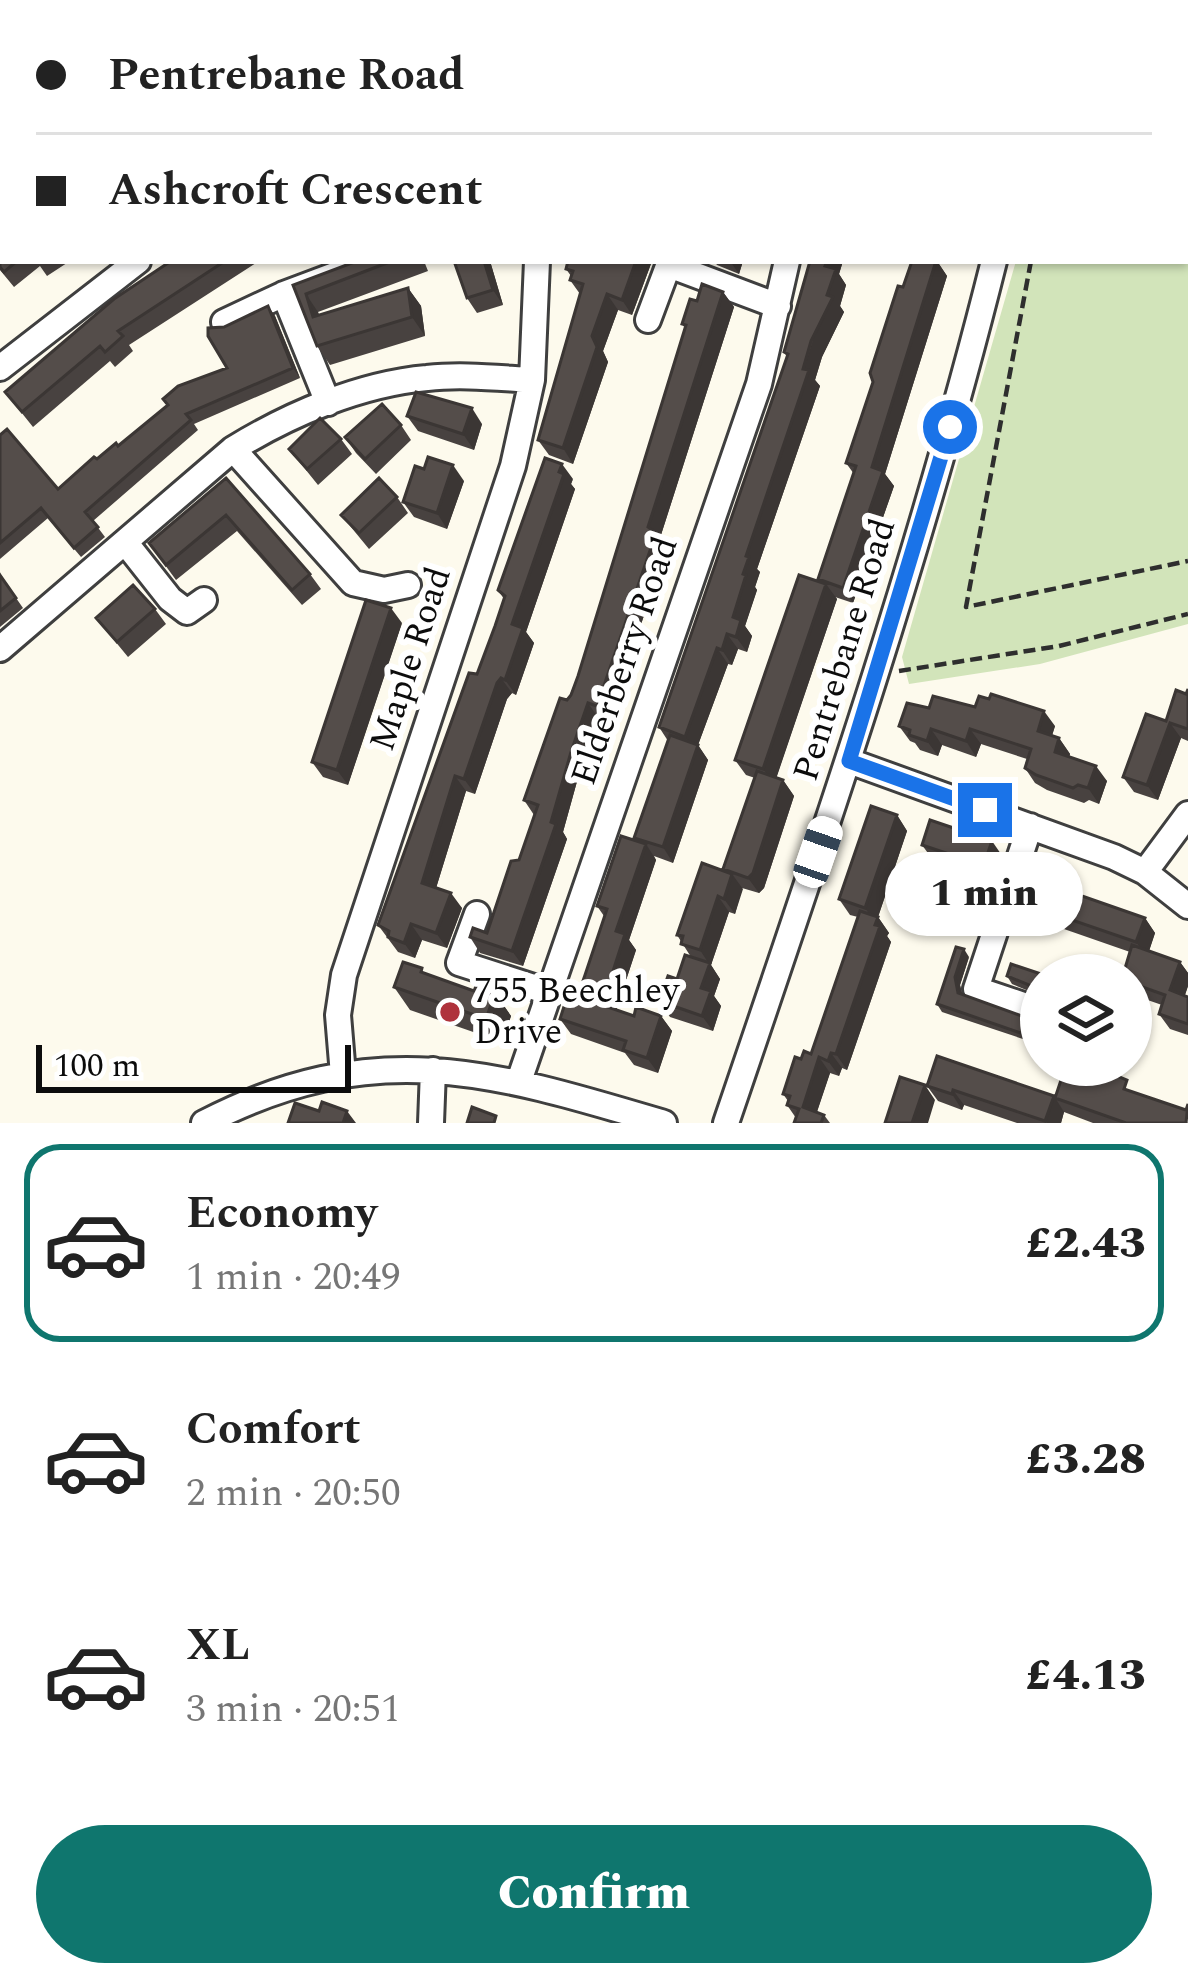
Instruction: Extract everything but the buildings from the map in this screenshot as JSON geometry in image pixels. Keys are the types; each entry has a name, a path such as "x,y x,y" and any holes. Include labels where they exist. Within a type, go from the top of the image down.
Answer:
{"street":[{"path":"0,368 134,264"},
{"path":"224,322 364,264"},
{"name":"Maple Road","path":"343,1075 338,1015 344,975 512,466 532,380 537,264"},
{"path":"648,320 670,264"},
{"path":"673,264 778,306"},
{"name":"Elderberry Road","path":"519,1081 760,384 787,264"},
{"name":"Pentrebane Road","path":"726,1123 849,761 927,509 993,264"},
{"path":"284,294 328,403"},
{"path":"0,650 233,449 273,425 328,403 426,378 532,380"},
{"path":"233,449 353,583 384,590 409,585"},
{"path":"130,537 170,599 188,612 204,600"},
{"path":"849,761 1145,872 1188,906"},
{"path":"1145,872 1188,814"},
{"path":"1020,1004 976,989 1030,826"},
{"path":"477,914 459,963 549,992"},
{"path":"431,1123 433,1070"},
{"path":"204,1123 284,1089 343,1075 433,1070 519,1081 664,1123"}],"path":[{"path":"1029,264 966,607 1188,561"},
{"path":"876,674 1059,646 1188,614"}],"green space":[{"path":"1015,264 1188,264 1188,624 1040,664 909,684 902,657"}],"place":[{"name":"755 Beechley Drive","path":"450,1012"}],"route":[{"path":"950,427 849,761 985,810"}]}
